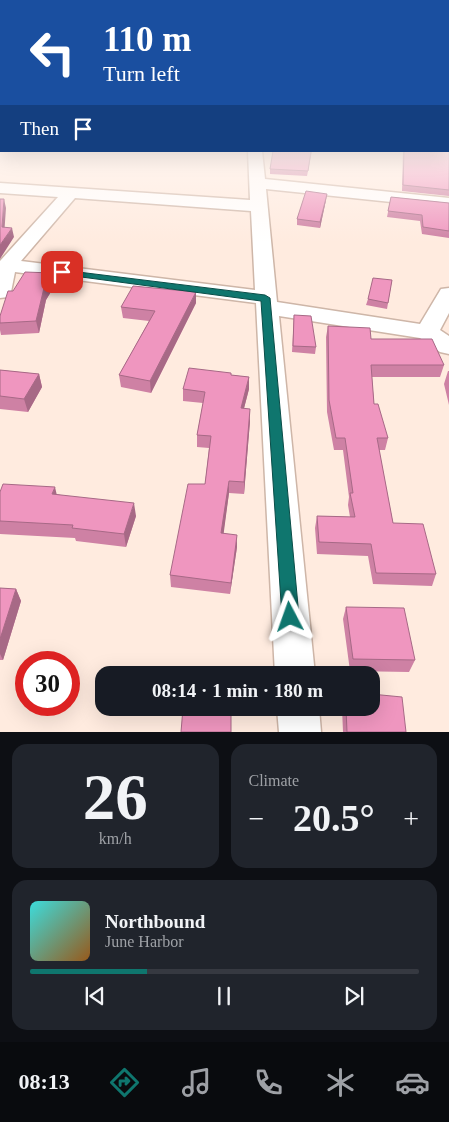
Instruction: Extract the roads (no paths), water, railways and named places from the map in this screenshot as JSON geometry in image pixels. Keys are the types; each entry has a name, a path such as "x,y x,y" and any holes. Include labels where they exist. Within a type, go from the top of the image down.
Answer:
{"street":[{"path":"256,175 294,666"},
{"path":"0,188 72,193 257,194 449,203"},
{"path":"0,292 7,266 72,193"},
{"path":"7,266 266,303 427,332 449,347"},
{"path":"427,332 449,294"},
{"path":"299,716 300,732"}]}
